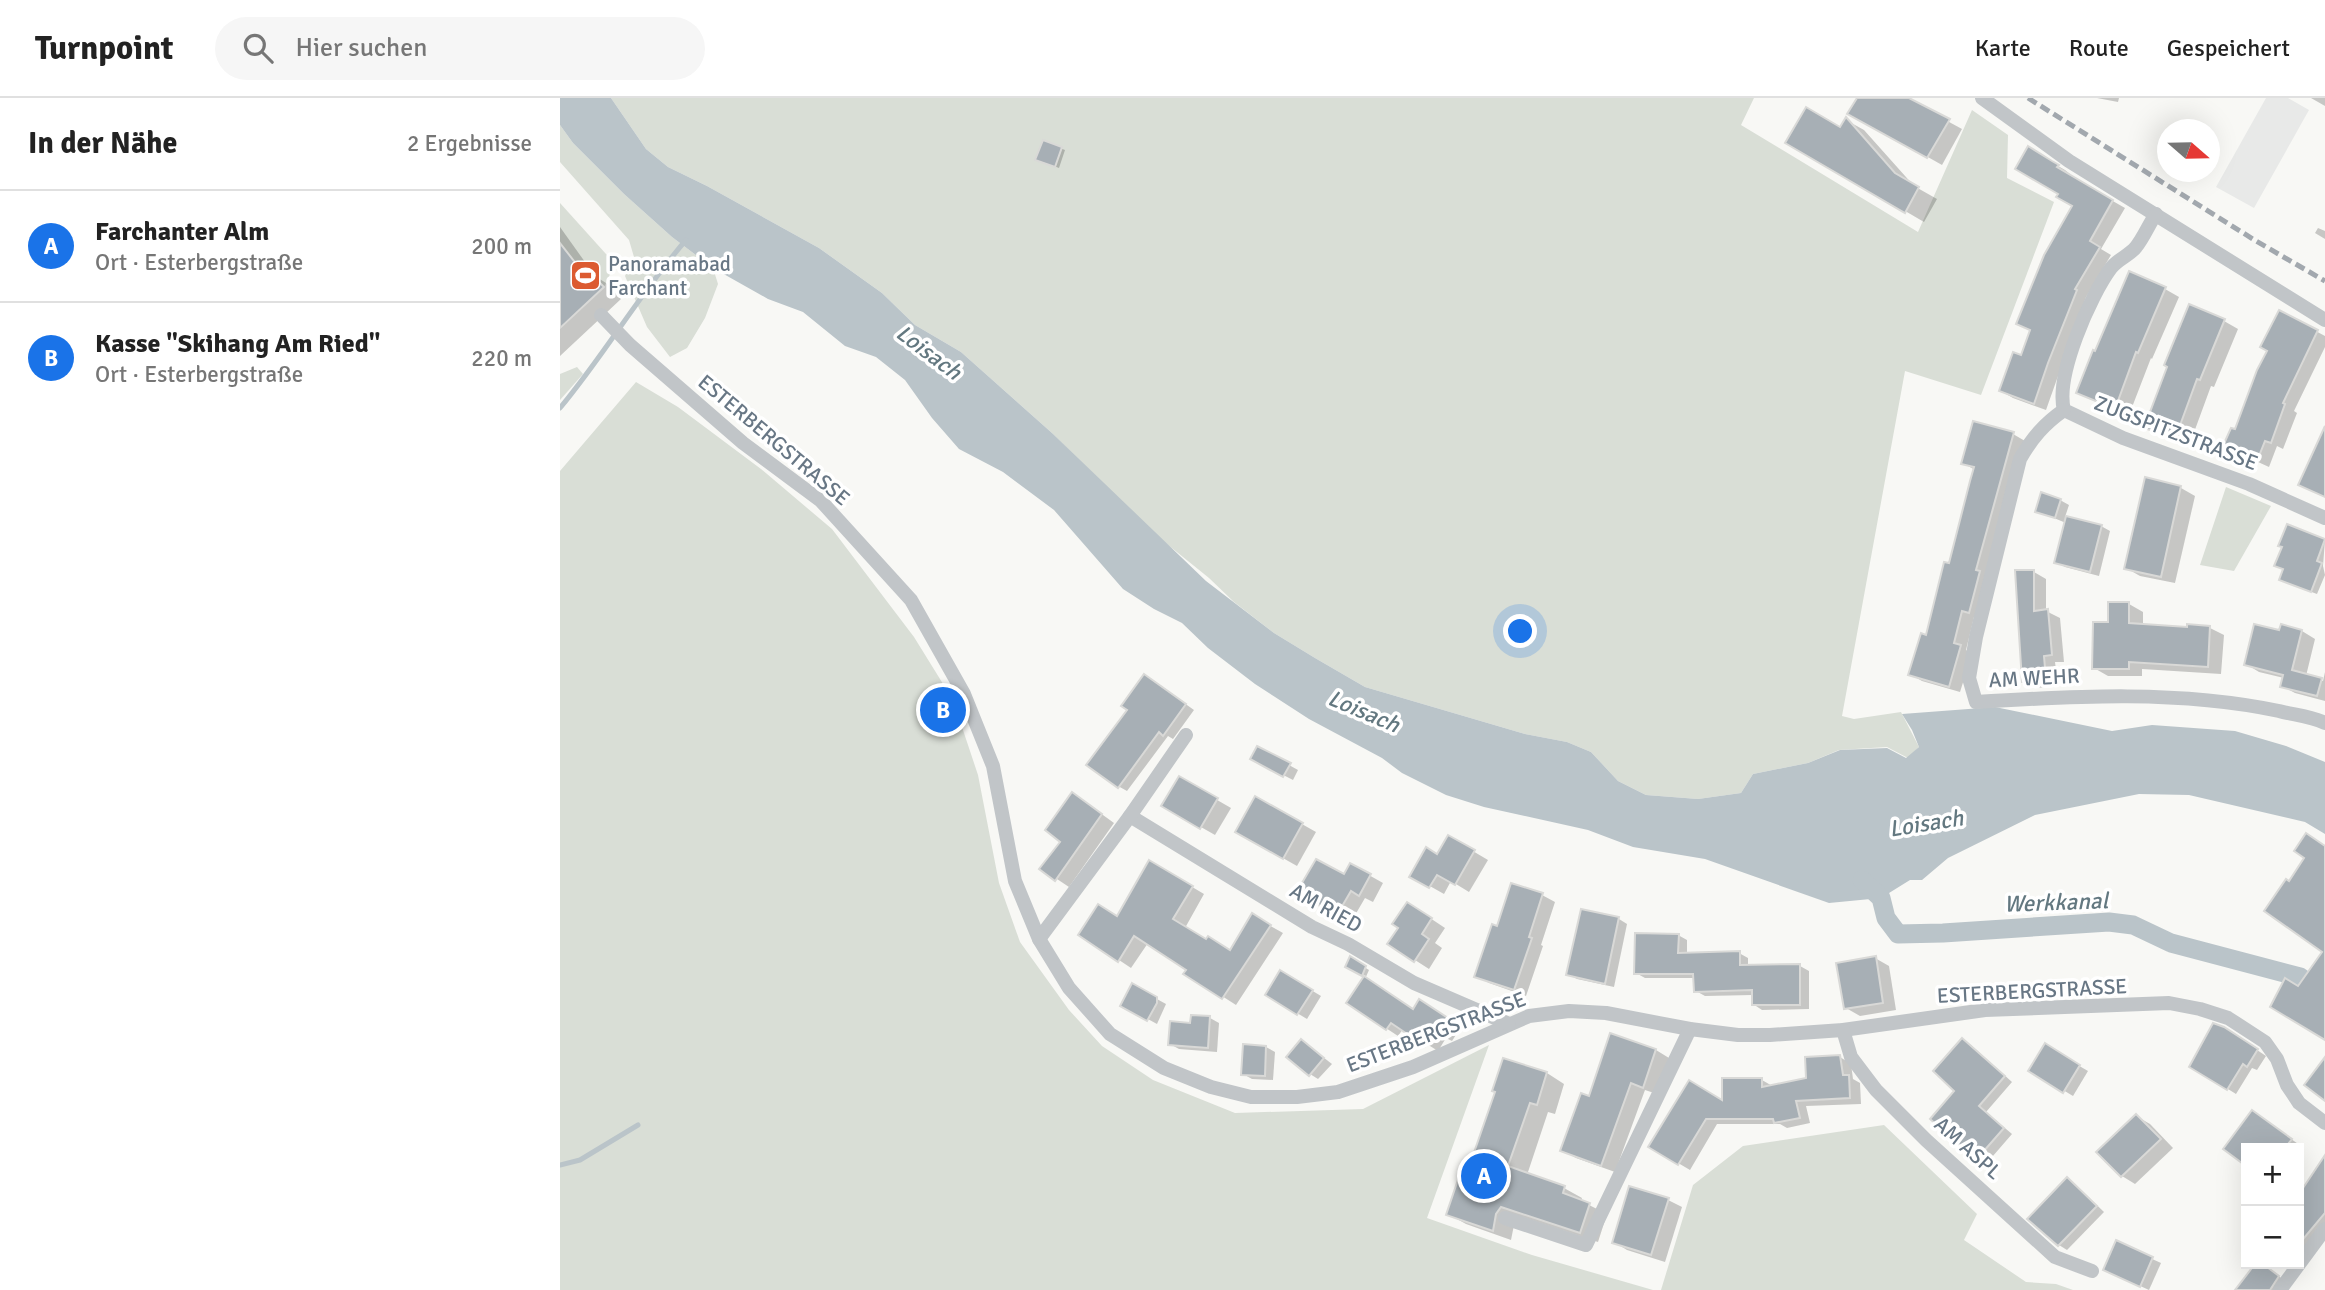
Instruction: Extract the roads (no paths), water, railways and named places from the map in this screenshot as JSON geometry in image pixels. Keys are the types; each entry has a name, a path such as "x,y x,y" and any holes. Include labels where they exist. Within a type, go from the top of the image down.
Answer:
{"street":[{"path":"1982,98 2069,161 2325,320"},
{"name":"ZUGSPITZSTRASSE","path":"2156,214 2135,249 2114,264 2097,289 2064,377 2061,400 2064,410 2123,438 2249,484 2325,518"},
{"name":"ESTERBERGSTRASSE","path":"601,315 630,345 743,443 821,501 911,600 964,694 993,766 1015,881 1039,939 1069,988 1110,1034 1164,1068 1211,1087 1251,1097 1297,1097 1338,1092 1413,1067 1529,1016 1569,1011 1606,1013 1738,1035 1843,1030 1985,1010 2169,1003 2228,1018 2264,1042 2277,1059 2287,1085 2298,1102 2325,1123"},
{"name":"AM WEHR","path":"2064,410 2046,422 2020,458 1974,647 1969,678 1976,702 2134,696 2230,703 2325,723"},
{"path":"1039,939 1186,735"},
{"name":"AM RIED","path":"1130,816 1312,927 1348,944 1414,983 1508,1024"},
{"path":"1505,1219 1586,1245 1690,1029"},
{"name":"AM ASPL","path":"1843,1030 1851,1057 1876,1090 1926,1140 2055,1257 2092,1271"},
{"path":"2280,1290 2325,1229"}],"water":[{"name":"Loisach","path":"560,98 611,98 646,149 668,167 819,248 882,293 915,325 961,352 1052,433 1206,581 1274,633 1365,687 1525,734 1567,742 1591,752 1618,781 1646,795 1698,799 1741,793 1753,774 1808,763 1840,750 1887,748 1906,758 1919,747 1902,714 1995,707 2112,731 2152,725 2235,731 2286,746 2325,762 2325,834 2305,822 2189,795 2139,794 2035,815 1948,858 1922,880 1910,880 1881,898 1829,903 1705,859 1633,847 1588,830 1484,807 1446,795 1402,773 1382,758 1309,719 1255,684 1208,648 1182,623 1123,589 1054,510 1003,472 959,449 932,418 905,380 876,357 845,346 803,312 768,299 713,268 672,237 573,143 560,125"}],"waterway":[{"path":"560,408 686,240"},
{"name":"Werkkanal","path":"1862,880 1881,898 1886,918 1898,934 2109,922 2133,925 2171,943 2300,977 2325,995"},
{"path":"560,1165 580,1160 638,1125"}],"railway":[{"path":"2028,98 2256,241 2325,281"}],"place":[{"name":"Panoramabad Farchant","path":"585,276"},
{"name":"Kasse \"Skihang Am Ried\"","path":"943,710"},
{"name":"Farchanter Alm","path":"1484,1176"}]}
